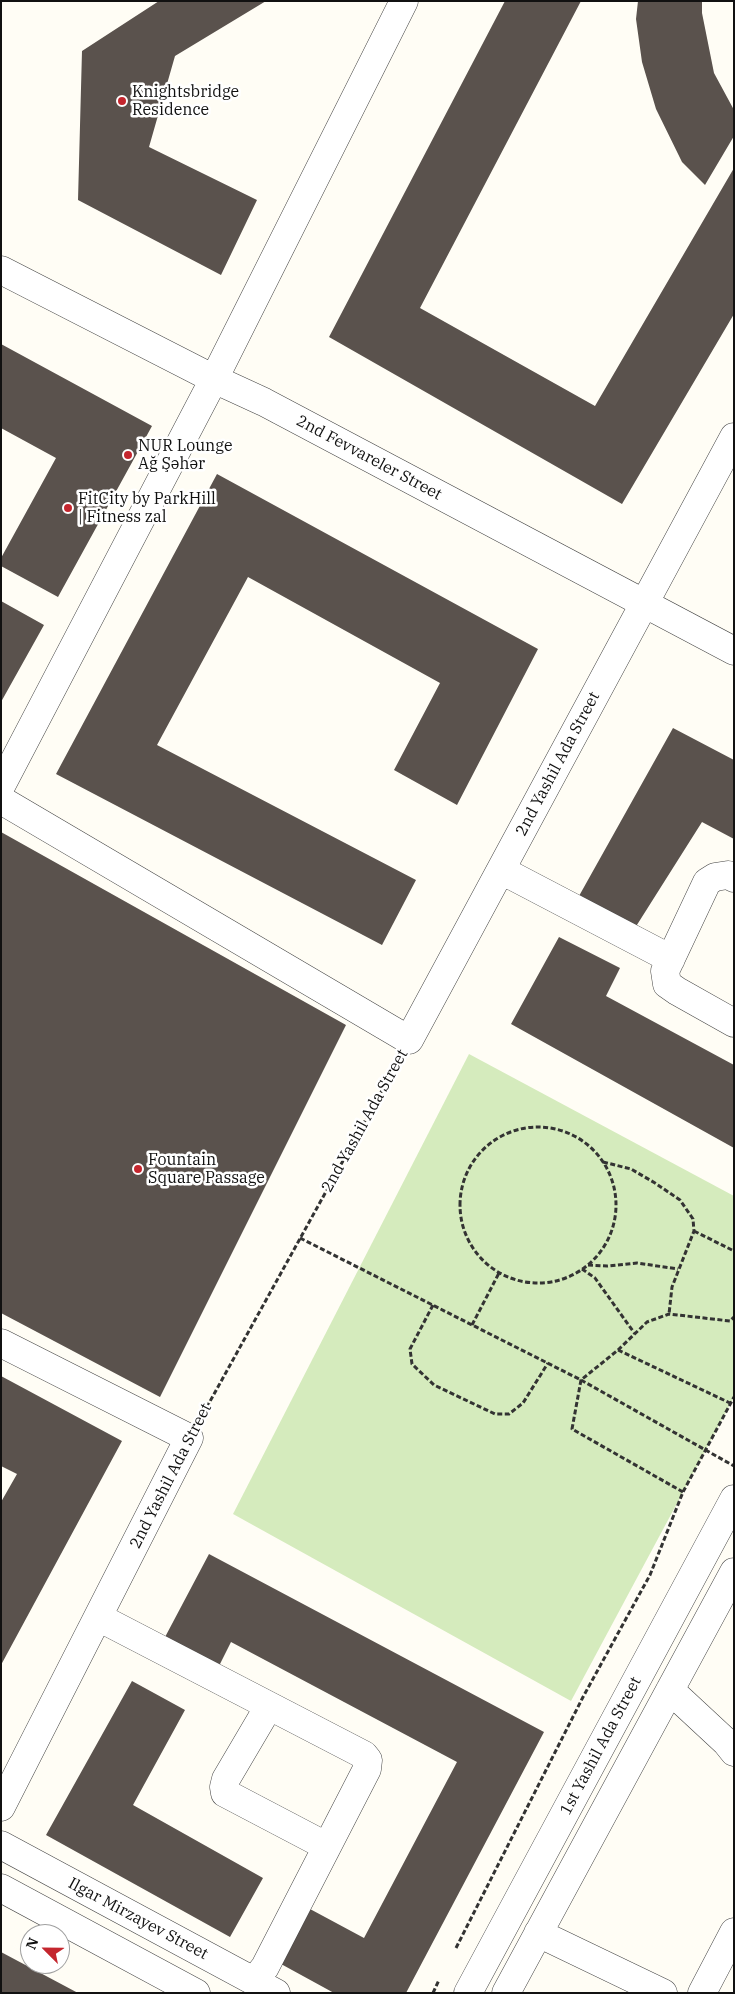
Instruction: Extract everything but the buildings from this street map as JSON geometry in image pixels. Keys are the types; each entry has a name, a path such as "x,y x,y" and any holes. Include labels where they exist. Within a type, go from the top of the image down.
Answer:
{"street":[{"path":"1,786 214,379 404,1"},
{"name":"2nd Fevvareler Street","path":"1,270 214,379 273,407 734,651"},
{"name":"2nd Yashil Ada Street","path":"410,1040 734,436"},
{"path":"1,800 410,1040"},
{"path":"501,870 671,959"},
{"path":"734,878 728,875 715,877 706,882 665,971 667,984 734,1022"},
{"path":"1,1343 189,1438"},
{"name":"2nd Yashil Ada Street","path":"1,1807 189,1438"},
{"name":"1st Yashil Ada Street","path":"468,1993 734,1499"},
{"name":"1st Yashil Ada Street","path":"506,1993 734,1572"},
{"path":"98,1617 364,1755 368,1760 368,1769 326,1846 265,1967 265,1987"},
{"path":"670,1690 726,1742 734,1752"},
{"path":"268,1706 226,1779 225,1793 326,1846"},
{"name":"Ilgar Mirzayev Street","path":"1,1845 265,1987"},
{"path":"1,1888 196,1993"},
{"path":"702,1993 734,1932"},
{"path":"538,1933 663,1993"}],"path":[{"name":"2nd Yashil Ada Street","path":"189,1438 410,1040"},
{"path":"540,1127 558,1129 576,1136 591,1148 603,1162 611,1179 615,1197 615,1216 610,1234 601,1251 588,1265 572,1275 554,1282 535,1283 517,1280 500,1273 484,1262 472,1248 464,1231 460,1212 460,1194 465,1175 474,1159 488,1145 503,1135 521,1128 540,1127"},
{"path":"603,1162 631,1169 680,1200 693,1219 694,1232 672,1287 669,1314"},
{"path":"694,1232 734,1251"},
{"path":"300,1238 581,1380 734,1466"},
{"path":"588,1265 637,1264 678,1269"},
{"path":"582,1269 595,1278 635,1334"},
{"path":"472,1325 500,1273"},
{"path":"432,1305 410,1349 412,1364 434,1385 496,1414 509,1414 523,1403 548,1363"},
{"path":"683,1492 572,1428 581,1380 618,1350 647,1322 669,1314 730,1321 734,1317"},
{"path":"618,1350 730,1403"},
{"path":"454,1951 583,1697 650,1575 683,1492 734,1397"},
{"path":"433,1993 441,1976"}],"green space":[{"path":"469,1054 734,1196 734,1397 571,1701 233,1514"}],"place":[{"name":"Knightsbridge Residence","path":"122,101"},
{"name":"NUR Lounge Ağ Şəhər","path":"128,455"},
{"name":"FitCity by ParkHill | Fitness zal","path":"68,508"},
{"name":"Fountain Square Passage","path":"138,1169"}]}
